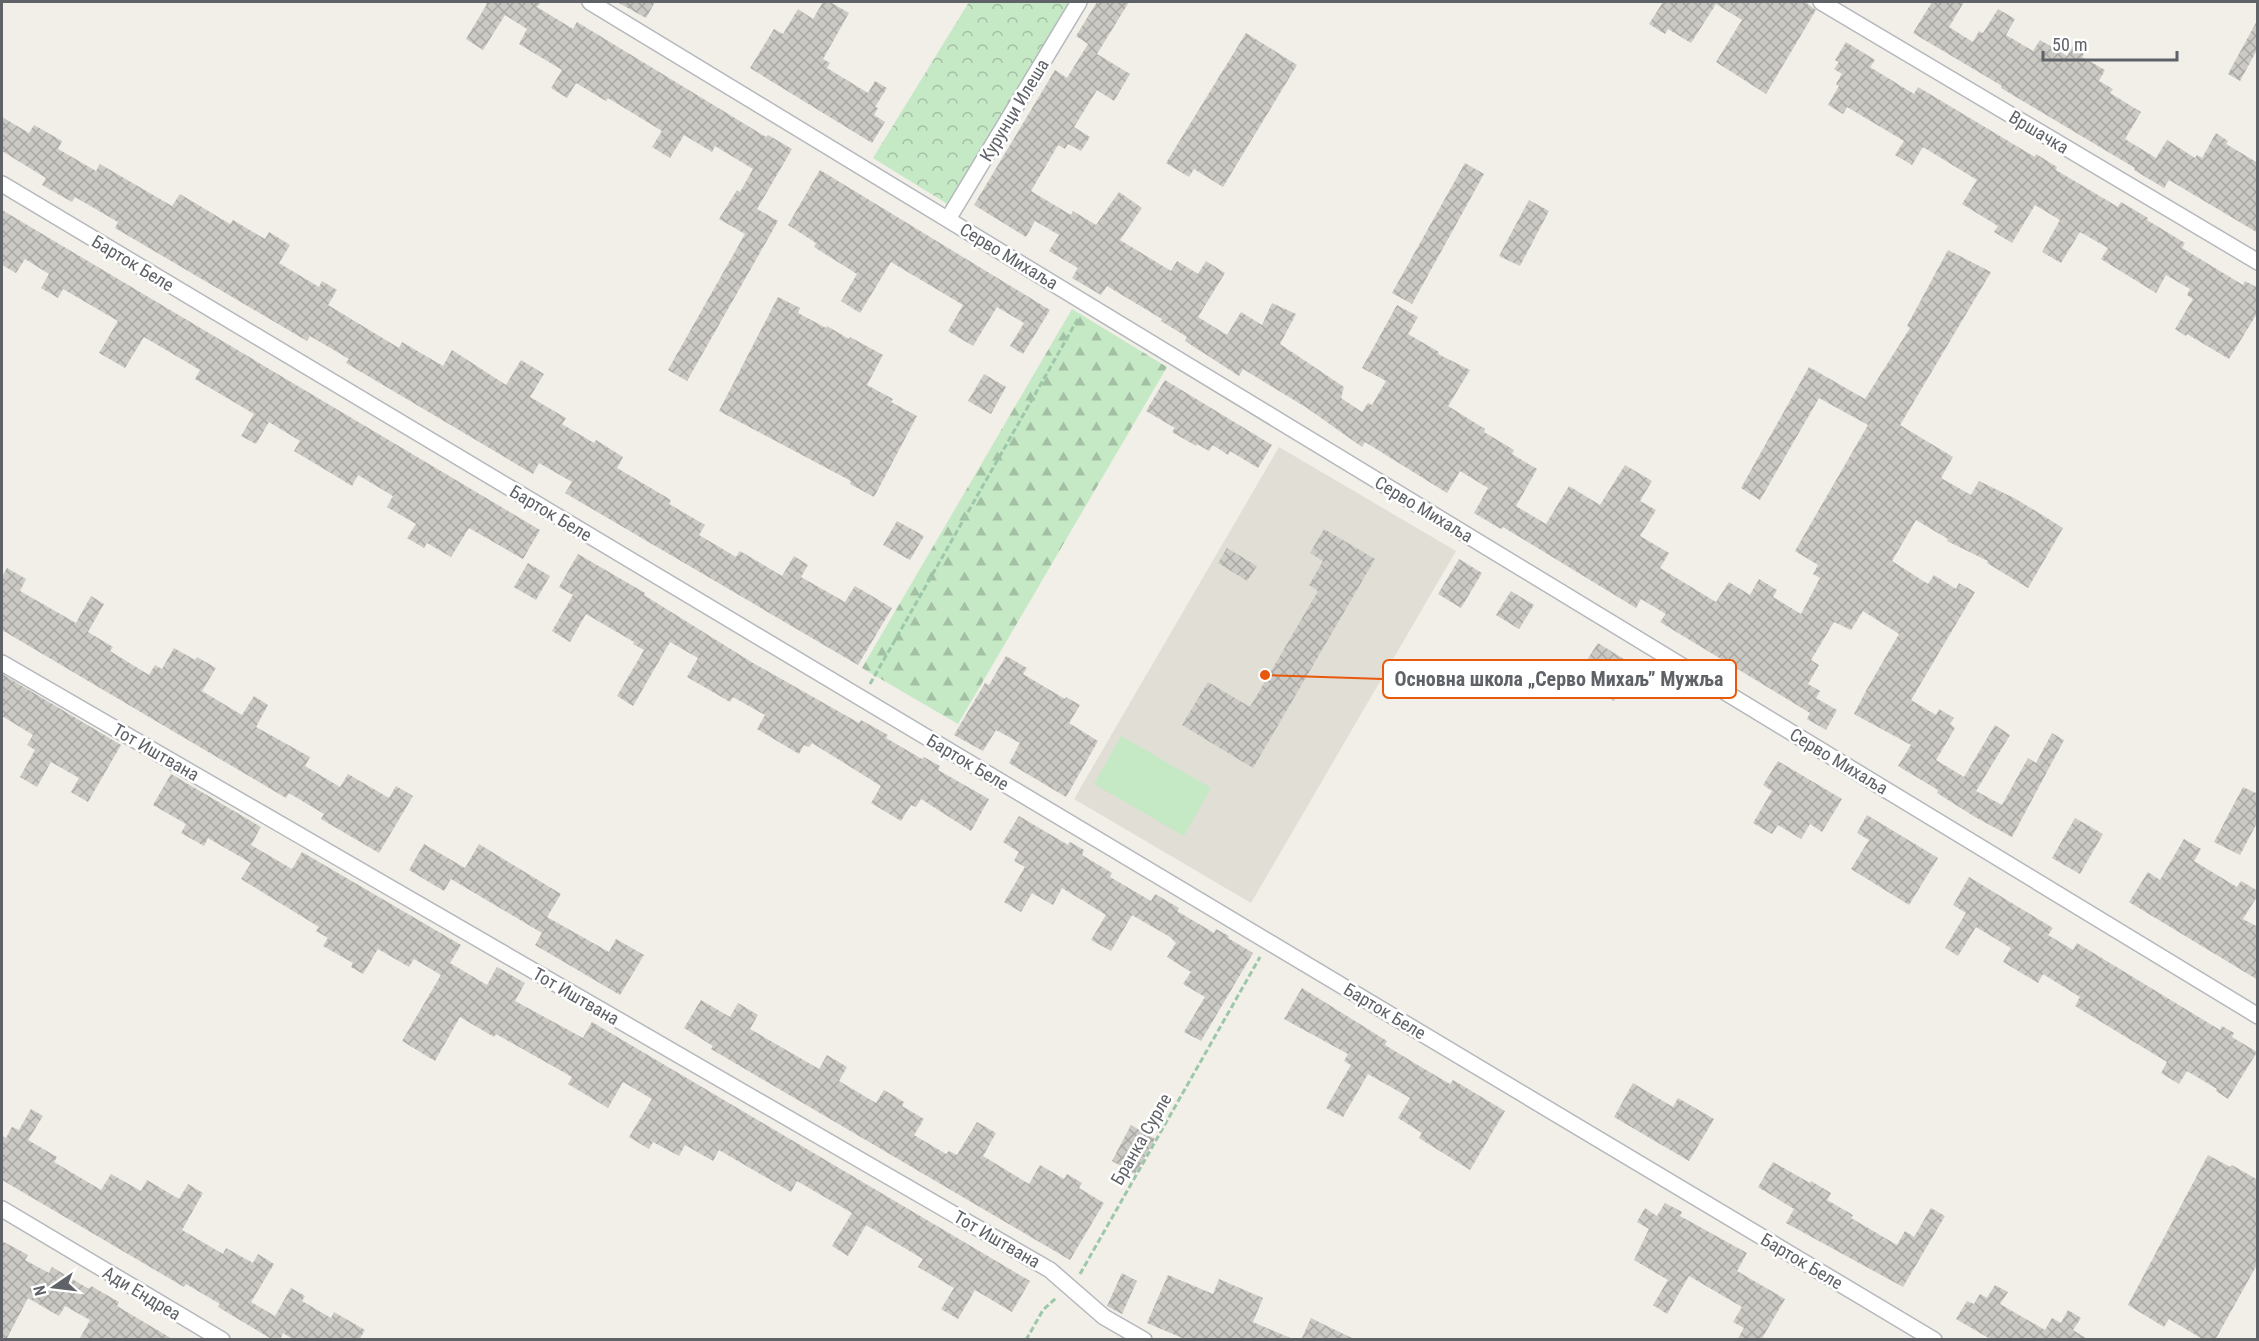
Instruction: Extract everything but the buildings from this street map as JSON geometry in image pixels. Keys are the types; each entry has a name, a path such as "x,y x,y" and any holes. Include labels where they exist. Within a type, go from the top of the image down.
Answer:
{"street":[{"name":"Серво Михаља","path":"590,2 2258,1016"},
{"name":"Курунци Илеша","path":"948,219 1079,2"},
{"name":"Вршачка","path":"1821,2 2258,262"},
{"name":"Барток Беле","path":"2,184 1934,1340"},
{"name":"Тот Иштвана","path":"2,663 1050,1270 1104,1317 1144,1340"},
{"name":"Ади Ендреа","path":"2,1209 222,1340"}],"path":[{"path":"862,699 1087,303"},
{"name":"Бранка Сурле","path":"1026,1340 1043,1310 1078,1278 1269,942"}],"shaded area":[{"path":"1279,447 1456,551 1251,903 1074,799"}],"green space":[{"path":"969,2 1073,2 949,205 873,158"},
{"path":"1072,309 1167,367 958,724 862,668"},
{"path":"1121,736 1211,788 1184,836 1094,784"}],"place":[{"name":"Основна школа „Серво Михаљ” Мужља","path":"1265,675"}]}
